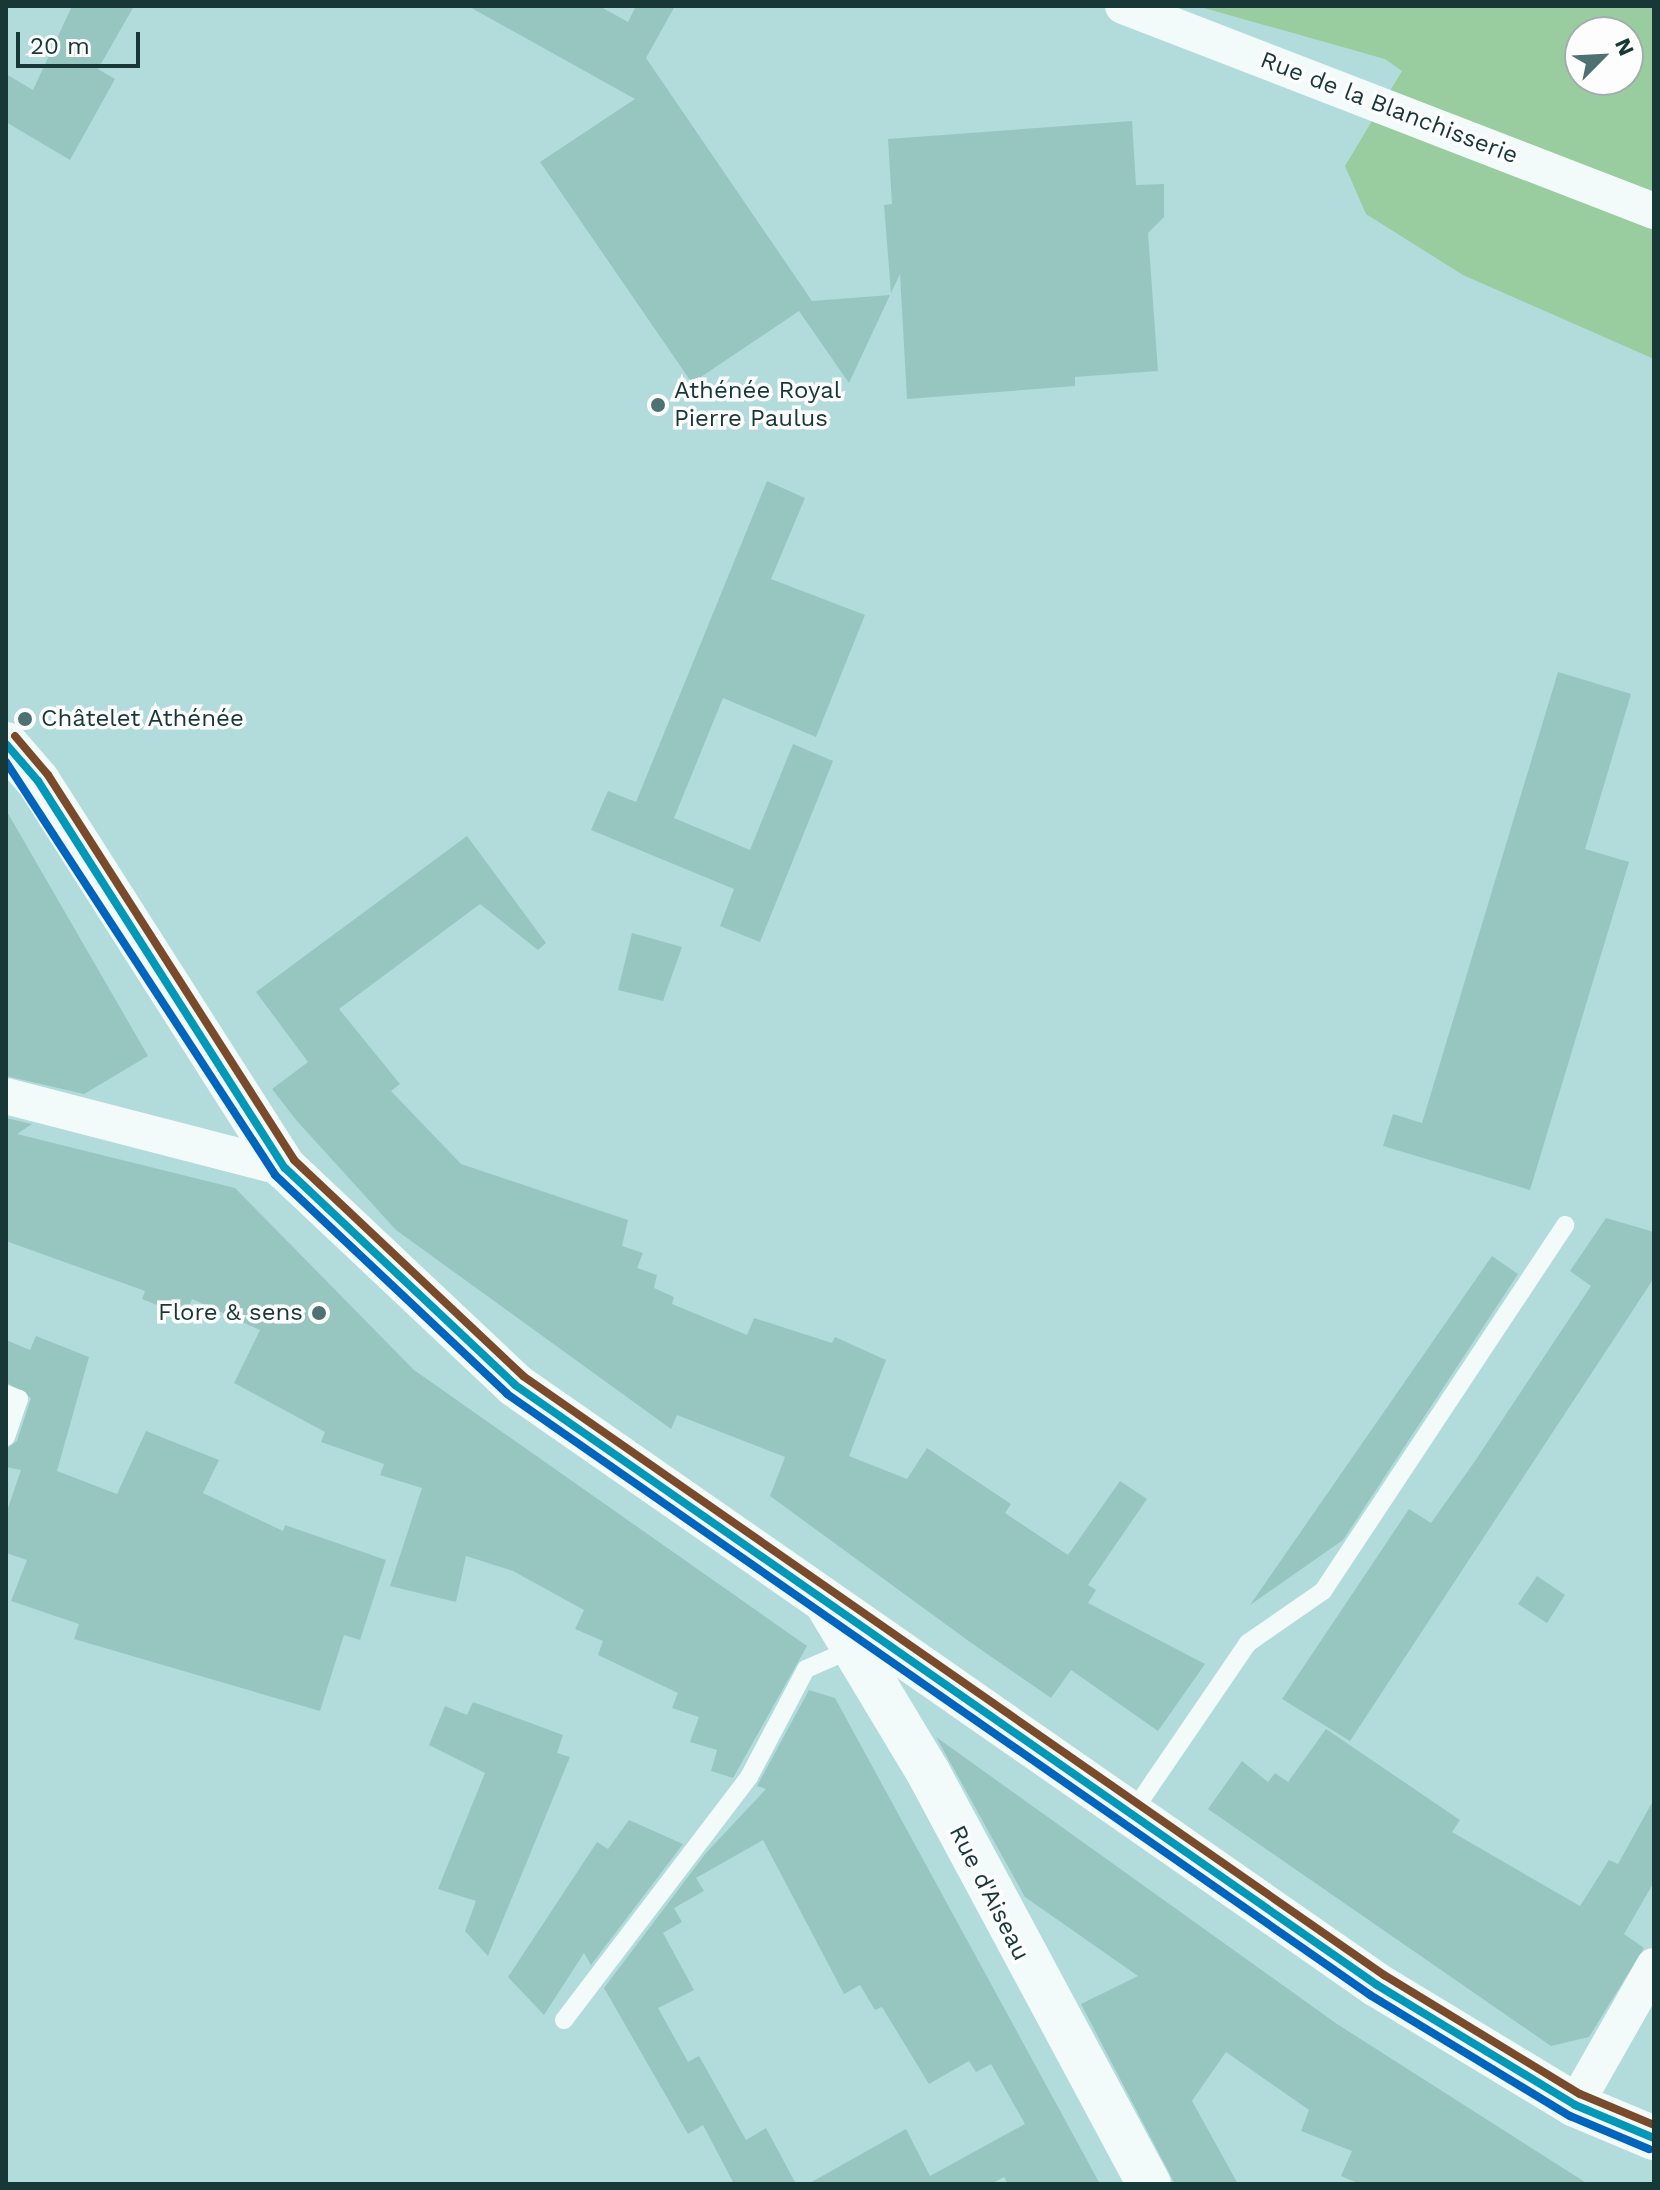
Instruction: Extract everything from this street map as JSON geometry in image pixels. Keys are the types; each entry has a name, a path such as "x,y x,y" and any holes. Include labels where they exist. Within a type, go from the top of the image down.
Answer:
{"main road":[{"path":"6,744 38,781 285,1168 515,1385 827,1604 1134,1810 1377,1985 1575,2105 1654,2138"},
{"name":"Rue d'Aiseau","path":"827,1604 1149,2184"}],"street":[{"name":"Rue de la Blanchisserie","path":"1123,6 1654,211"},
{"path":"6,1096 285,1168"},
{"path":"1575,2105 1654,1966"}],"lane":[{"path":"1134,1810 1248,1643 1323,1591 1565,1225"},
{"path":"6,1394 19,1399 6,1437"},
{"path":"564,2020 749,1777 806,1669 854,1648"}],"green space":[{"path":"1197,6 1654,6 1654,359 1463,275 1366,214 1345,166 1402,71 1385,59"}],"building":[{"path":"72,6 134,6 98,69 115,79 70,160 6,122 6,74 33,90"},
{"path":"468,6 599,6 628,22 636,6 675,6 646,58 812,301 890,295 849,383 799,311 692,383 540,162 635,99"},
{"path":"1132,121 1136,185 1164,184 1164,217 1148,233 1158,371 1075,377 1075,386 907,399 900,274 891,293 884,205 892,204 888,139"},
{"path":"767,481 805,498 771,579 865,615 816,737 723,698 674,818 750,850 793,744 833,761 760,942 720,926 734,889 591,830 608,791 636,802"},
{"path":"1558,672 1631,694 1585,849 1629,862 1530,1190 1383,1146 1393,1114 1422,1123"},
{"path":"6,810 148,1056 84,1094 6,1076"},
{"path":"467,836 546,943 538,950 480,904 339,1009 400,1084 391,1091 461,1164 628,1220 622,1246 643,1253 637,1268 657,1275 654,1288 674,1297 672,1304 747,1335 754,1318 832,1343 835,1337 886,1360 849,1456 907,1479 927,1448 1011,1504 1005,1513 1068,1555 1120,1481 1147,1499 1088,1585 1096,1590 1088,1603 1205,1664 1158,1731 1071,1670 1051,1698 770,1496 785,1457 677,1415 671,1429 396,1230 272,1089 308,1062 256,992"},
{"path":"632,933 682,947 663,1001 618,990"},
{"path":"6,1118 32,1124 17,1134 235,1188 414,1370 807,1646 733,1778 711,1771 717,1750 690,1742 699,1717 672,1708 678,1693 598,1655 603,1641 575,1629 584,1610 513,1571 466,1556 456,1602 390,1586 422,1488 380,1475 384,1464 321,1442 325,1432 234,1383 260,1330 192,1299 185,1316 142,1299 145,1291 6,1241"},
{"path":"1606,1218 1654,1232 1654,1278 1350,1741 1282,1699 1409,1509 1431,1523 1475,1461 1591,1286 1570,1271"},
{"path":"1492,1256 1518,1274 1343,1540 1250,1605"},
{"path":"36,1336 89,1357 57,1471 117,1494 146,1431 219,1460 203,1493 283,1531 285,1525 386,1560 360,1640 344,1635 320,1711 74,1639 79,1624 11,1601 27,1560 6,1553 6,1514 21,1470 6,1467 6,1449 17,1441 31,1398 6,1382 6,1340 30,1350"},
{"path":"1537,1576 1565,1595 1547,1623 1518,1604"},
{"path":"809,1690 835,1698 1100,2184 1008,2184 1004,2177 991,2184 808,2184 906,2129 930,2176 1025,2124 991,2064 976,2072 969,2061 929,2084 882,2007 875,2010 860,1985 844,1994 763,1840 696,1878 704,1891 674,1908 682,1922 663,1933 694,1990 658,2008 688,2062 699,2056 746,2140 766,2128 796,2184 734,2184 703,2125 688,2134 604,1988 706,1853 766,1789 757,1786"},
{"path":"473,1702 563,1735 557,1753 570,1757 488,1956 465,1931 476,1901 438,1889 485,1773 429,1745 445,1706 467,1715"},
{"path":"1326,1729 1460,1820 1452,1832 1580,1906 1609,1860 1618,1864 1654,1799 1654,1882 1624,1934 1644,1948 1589,2037 1551,2046 1208,1809 1242,1761 1268,1782 1275,1773 1288,1782"},
{"path":"936,1737 1337,2024 1588,2184 1360,2184 1341,2176 1352,2151 1301,2131 1309,2110 1226,2052 1192,2101 1238,2184 1175,2184 1081,2004 1138,1976 1025,1897"},
{"path":"629,1820 683,1844 591,1965 584,1953 544,2015 508,1977 597,1842 608,1849"}],"transit line":[{"path":"15,736 48,775 294,1160 523,1376 1384,1975 1580,2094 1654,2125"},
{"path":"6,744 38,781 285,1168 515,1385 1377,1985 1575,2105 1654,2138"},
{"path":"6,762 275,1175 507,1394 1370,1995 1570,2116 1649,2149"}],"place":[{"name":"Athénée Royal Pierre Paulus","path":"658,405"},
{"name":"Châtelet Athénée","path":"25,719"},
{"name":"Flore & sens","path":"319,1313"}]}
